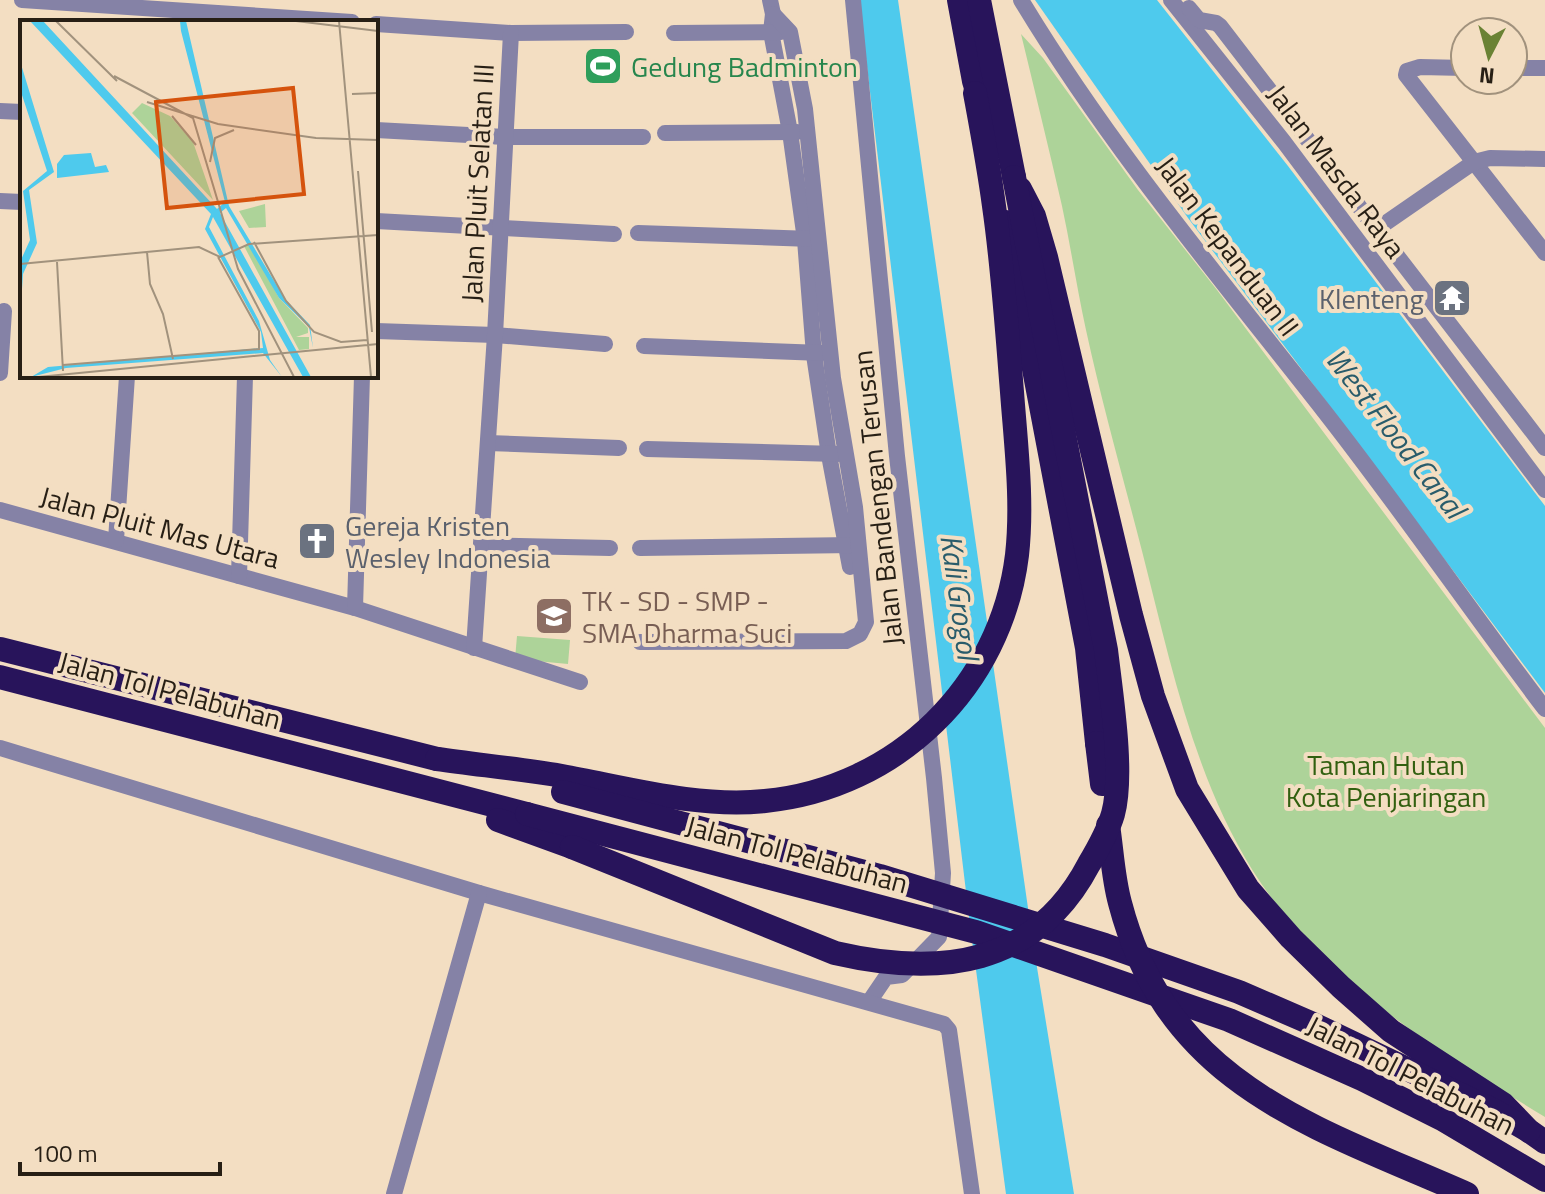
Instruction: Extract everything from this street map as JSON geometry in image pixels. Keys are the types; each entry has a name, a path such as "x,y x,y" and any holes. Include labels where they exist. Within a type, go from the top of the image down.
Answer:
{"highway":[{"path":"437,759 661,794 729,802 766,801 807,793 844,780 903,751 929,730 970,682 1006,604 1017,557 1019,524 1016,439 995,208 959,0"},
{"path":"383,778 572,847 835,953 875,962 911,966 978,959 1030,933 1055,913 1078,887 1113,815 1116,794 1114,729 1106,650 979,0"},
{"path":"974,82 988,126 1084,633 1117,887 1133,941 1160,999 1199,1049 1246,1089 1297,1117 1467,1194"},
{"path":"1014,177 1034,216 1046,257 1131,615 1153,696 1187,789 1248,889 1291,938 1391,1031 1503,1104 1537,1136"},
{"path":"0,631 176,693"},
{"name":"Jalan Tol Pelabuhan","path":"0,649 437,759"},
{"name":"Jalan Tol Pelabuhan","path":"0,677 140,711 383,778 976,932 1229,1020 1301,1051 1442,1119 1545,1180"},
{"path":"0,693 140,711"},
{"path":"437,759 880,876 1105,945 1239,992 1301,1019 1495,1111 1537,1136"}],"street":[{"path":"22,0 295,20"},
{"name":"Jalan Bandengan Terusan","path":"853,0 897,456 943,873 939,937 883,986"},
{"name":"Jalan Kepanduan II","path":"1021,0 1083,95 1154,194 1237,304 1325,411 1545,709"},
{"name":"Jalan Masda Raya","path":"1171,0 1284,142 1545,490"},
{"path":"1183,0 1199,20 1220,26 1545,448"},
{"path":"772,7 790,32 812,239 829,455 853,545"},
{"path":"772,7 771,32 799,132"},
{"path":"378,24 511,33 626,32"},
{"path":"674,33 790,32"},
{"name":"Jalan Pluit Selatan III","path":"474,648 511,33"},
{"path":"1449,68 1420,67 1407,71 1407,79 1545,253"},
{"path":"0,111 20,112"},
{"path":"378,130 505,137 643,137"},
{"path":"665,133 799,132"},
{"path":"1377,229 1474,162 1490,158 1545,159"},
{"path":"0,201 20,202"},
{"path":"378,221 614,234"},
{"path":"638,233 812,239"},
{"path":"0,373 2,311"},
{"path":"378,331 495,335 605,344"},
{"path":"644,346 822,353"},
{"path":"640,642 831,642 850,640 862,625 847,454 822,353"},
{"path":"116,540 127,378"},
{"path":"239,576 245,378"},
{"path":"355,608 362,378"},
{"path":"488,443 619,448"},
{"path":"647,449 847,454"},
{"name":"Jalan Pluit Mas Utara","path":"0,510 355,608 580,682"},
{"path":"481,545 610,548"},
{"path":"640,548 853,545"},
{"path":"0,748 479,893 883,986 949,1030 972,1194"},
{"path":"394,1194 479,893"}],"green space":[{"name":"Taman Hutan Kota Penjaringan","path":"1021,34 1043,58 1138,190 1217,290 1545,728 1545,1117 1423,1039 1347,979 1281,910 1232,834 1199,756 1174,675 1092,358 1062,206"},
{"path":"517,636 570,640 568,664 515,659"}],"water":[{"name":"Kali Grogol","path":"859,0 898,0 1033,943 1074,1194 1006,1194 970,925"},
{"name":"West Flood Canal","path":"1035,0 1157,0 1288,166 1545,506 1545,693 1188,218"}],"place":[{"name":"Gedung Badminton","path":"603,66"},
{"name":"Klenteng","path":"1452,298"},
{"name":"Gereja Kristen Wesley Indonesia","path":"317,541"},
{"name":"TK - SD - SMP - SMA Dharma Suci","path":"554,616"}]}
